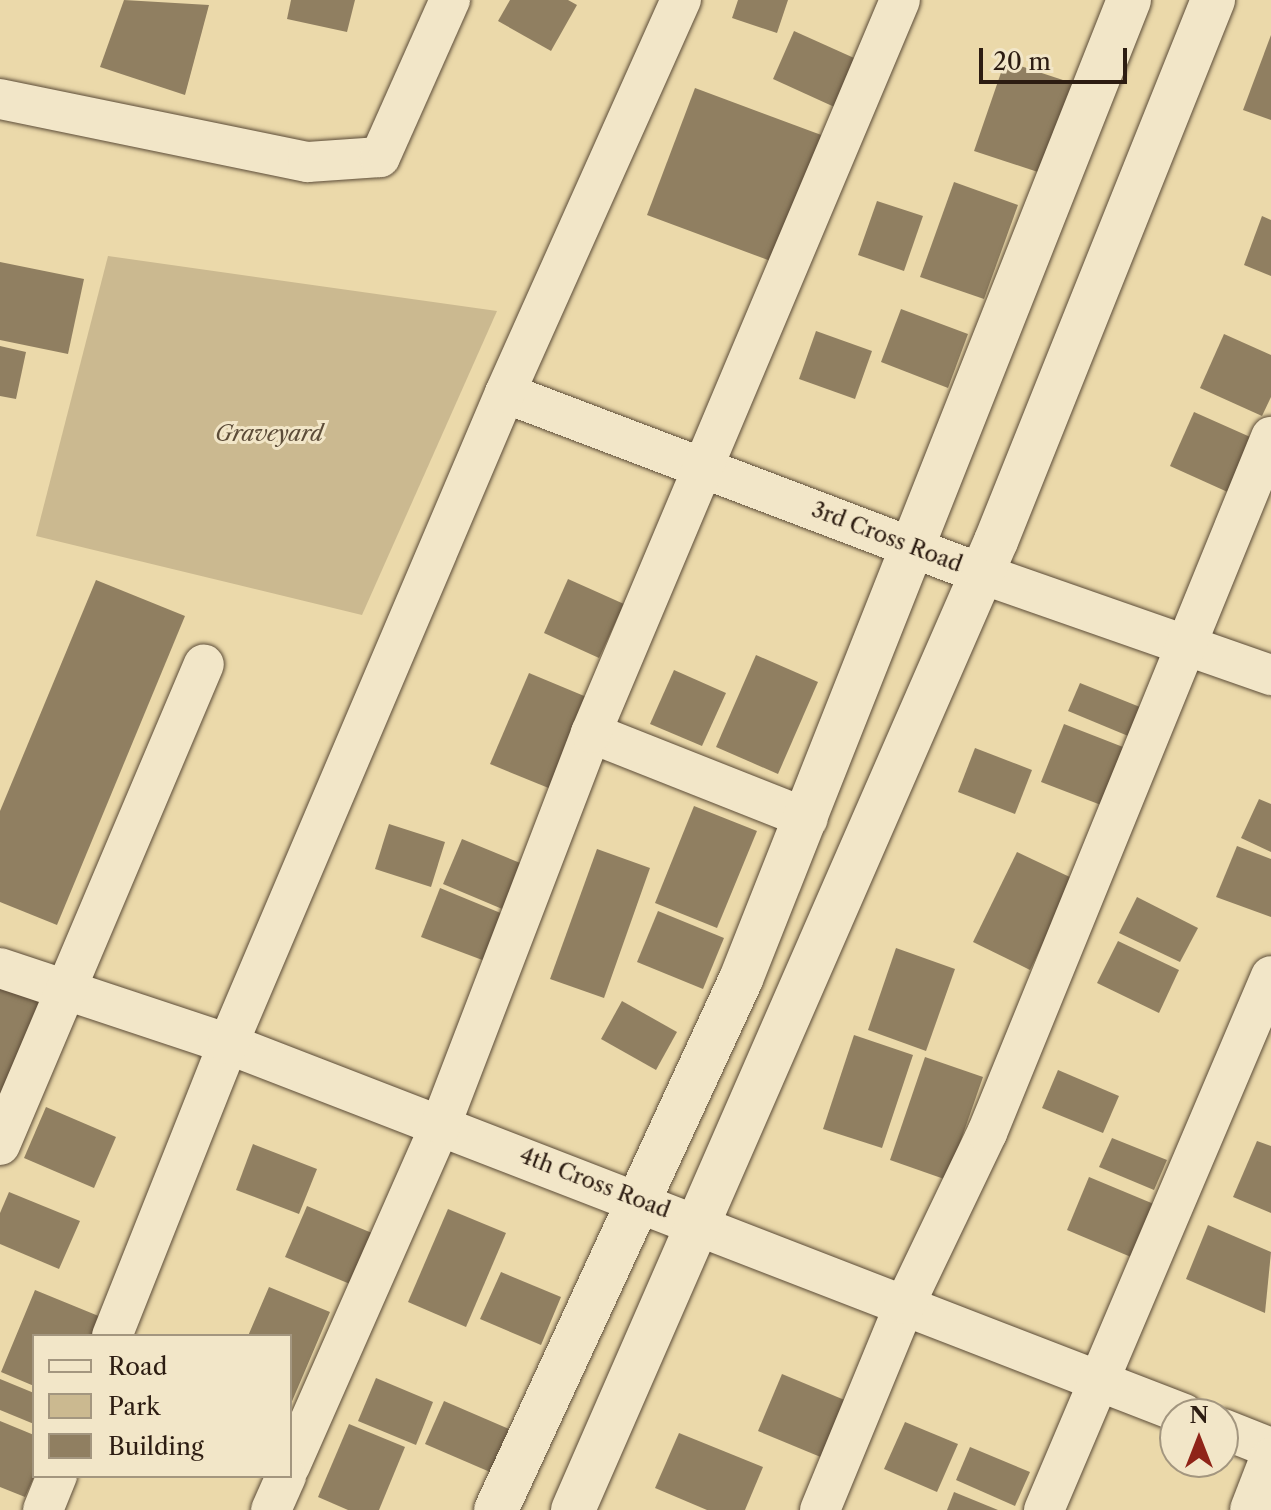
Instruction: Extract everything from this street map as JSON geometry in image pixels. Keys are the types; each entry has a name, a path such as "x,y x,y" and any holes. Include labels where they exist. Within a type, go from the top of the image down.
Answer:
{"street":[{"path":"0,99 308,162 380,157 450,0"},
{"path":"113,1334 228,1044 505,393 681,0"},
{"path":"292,1461 441,1124 591,733 900,0"},
{"path":"496,1510 635,1197 741,979 808,819 912,547 1129,0"},
{"path":"573,1510 982,574 1213,0"},
{"name":"3rd Cross Road","path":"505,393 982,574 1271,675"},
{"path":"820,1510 905,1304 987,1133 1188,647 1271,437"},
{"path":"0,1145 204,664"},
{"path":"591,733 808,819"},
{"name":"4th Cross Road","path":"0,968 228,1044 441,1124 635,1197 1159,1404"},
{"path":"1044,1510 1271,976"},
{"path":"1239,1435 1271,1448"},
{"path":"1252,1510 1271,1461"},
{"path":"43,1510 56,1478"},
{"path":"271,1510 285,1478"}],"green space":[{"name":"Graveyard","path":"108,256 497,311 362,615 36,536"}],"building":[{"path":"124,0 209,5 185,95 100,67"},
{"path":"291,0 355,0 347,32 287,19"},
{"path":"510,0 568,0 577,5 551,51 498,21"},
{"path":"738,0 788,0 777,33 732,18"},
{"path":"794,31 863,62 841,110 773,79"},
{"path":"1271,35 1271,120 1243,110"},
{"path":"1005,61 1075,84 1044,174 974,151"},
{"path":"695,88 824,136 776,263 647,215"},
{"path":"954,182 1018,205 984,299 920,277"},
{"path":"877,201 923,216 904,271 858,255"},
{"path":"1262,216 1271,220 1271,276 1244,265"},
{"path":"0,262 84,279 68,354 0,340"},
{"path":"901,309 968,334 948,388 881,362"},
{"path":"816,331 872,351 855,399 799,379"},
{"path":"1224,334 1271,355 1271,397 1262,416 1200,388"},
{"path":"0,346 26,352 16,399 0,396"},
{"path":"1194,412 1257,440 1232,494 1170,466"},
{"path":"568,579 624,604 599,658 544,633"},
{"path":"96,580 185,616 57,925 0,902 0,811"},
{"path":"756,655 818,682 778,774 716,747"},
{"path":"674,670 726,693 702,746 650,724"},
{"path":"529,673 589,698 551,789 490,764"},
{"path":"1080,683 1145,709 1133,738 1068,711"},
{"path":"1064,724 1123,747 1101,805 1041,782"},
{"path":"975,748 1032,770 1015,814 958,792"},
{"path":"1259,799 1271,804 1271,852 1241,838"},
{"path":"694,806 757,831 717,928 655,903"},
{"path":"389,824 445,842 431,887 375,869"},
{"path":"462,839 525,865 507,911 443,884"},
{"path":"1237,846 1271,859 1271,917 1216,897"},
{"path":"597,849 650,868 604,998 550,979"},
{"path":"1017,852 1074,879 1030,970 973,942"},
{"path":"440,888 503,914 485,961 421,937"},
{"path":"1137,897 1198,928 1180,962 1119,933"},
{"path":"658,911 724,938 703,989 637,962"},
{"path":"1118,941 1179,970 1159,1013 1097,983"},
{"path":"896,948 955,969 926,1051 868,1030"},
{"path":"0,986 43,1004 0,1103"},
{"path":"622,1001 677,1032 656,1070 601,1039"},
{"path":"854,1035 913,1055 882,1148 823,1129"},
{"path":"925,1057 983,1077 947,1180 890,1160"},
{"path":"1058,1070 1119,1096 1103,1133 1042,1108"},
{"path":"46,1107 116,1137 94,1188 24,1158"},
{"path":"1112,1138 1167,1160 1154,1190 1099,1167"},
{"path":"1257,1141 1271,1146 1271,1213 1233,1197"},
{"path":"253,1144 317,1169 299,1214 236,1190"},
{"path":"1089,1177 1161,1207 1138,1260 1067,1230"},
{"path":"9,1192 80,1221 59,1269 0,1244 0,1213"},
{"path":"307,1206 372,1233 350,1284 285,1257"},
{"path":"448,1209 506,1233 466,1327 408,1302"},
{"path":"1208,1225 1271,1252 1265,1313 1186,1279"},
{"path":"501,1272 561,1297 541,1345 480,1319"},
{"path":"269,1287 330,1312 292,1401 292,1334 249,1334"},
{"path":"35,1290 101,1317 93,1334 32,1334 32,1385 1,1372"},
{"path":"782,1374 847,1401 823,1458 758,1431"},
{"path":"376,1378 433,1402 416,1445 358,1421"},
{"path":"0,1379 32,1392 32,1423 0,1410"},
{"path":"444,1401 509,1429 490,1472 425,1444"},
{"path":"0,1421 32,1434 34,1478 25,1497 0,1487"},
{"path":"905,1422 958,1444 937,1492 884,1469"},
{"path":"349,1424 405,1447 379,1510 348,1510 318,1497"},
{"path":"679,1433 763,1467 745,1510 707,1510 655,1488"},
{"path":"970,1447 1030,1472 1015,1506 956,1480"},
{"path":"954,1492 998,1510 947,1510"}]}
